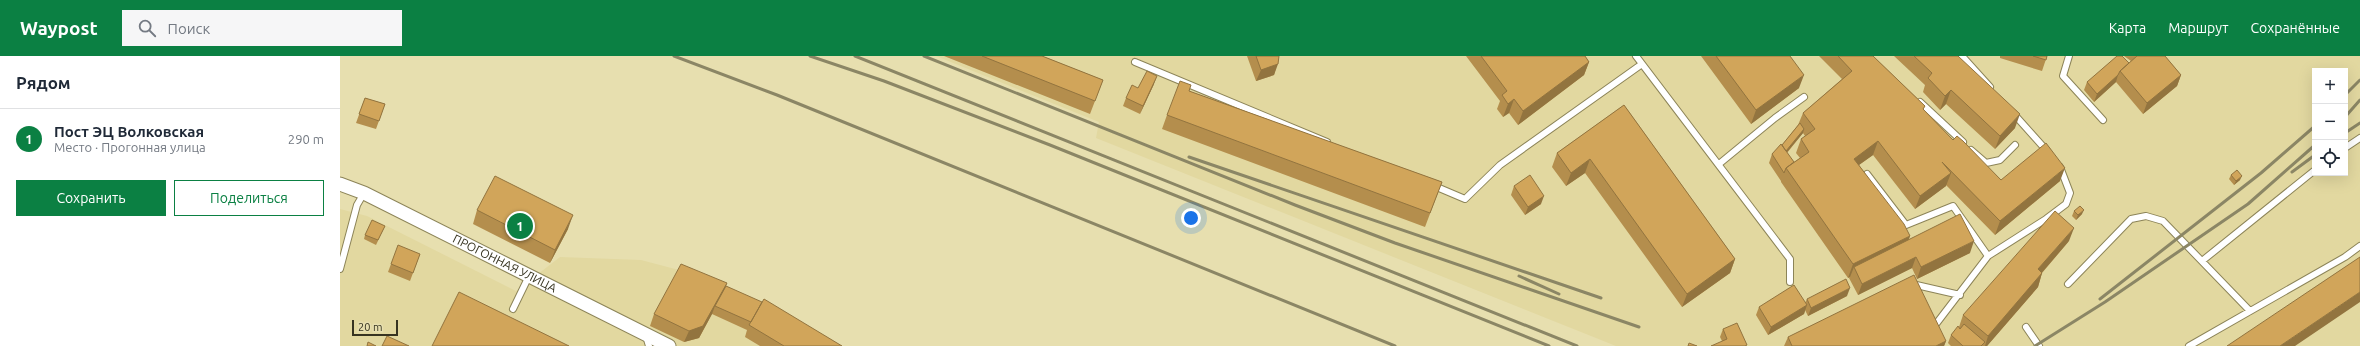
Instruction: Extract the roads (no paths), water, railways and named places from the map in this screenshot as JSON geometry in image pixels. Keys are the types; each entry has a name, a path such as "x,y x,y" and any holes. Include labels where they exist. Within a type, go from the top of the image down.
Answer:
{"street":[{"name":"ПРОГОННАЯ УЛИЦА","path":"340,184 364,193 529,276 562,287 647,340 669,346"}],"lane":[{"path":"1636,56 1790,259 1790,282"},
{"path":"1962,56 1992,90"},
{"path":"2069,56 2063,76 2103,120"},
{"path":"1135,62 1337,145"},
{"path":"1422,181 1465,199 1500,165 1642,64"},
{"path":"1719,164 1775,118 1804,97"},
{"path":"1916,99 1986,163 2000,160 2015,145"},
{"path":"1936,324 1960,295 1988,256 2046,219 2066,204 2070,193 2059,165 2008,107"},
{"path":"2348,146 2360,138"},
{"path":"2202,261 2312,172"},
{"path":"1867,174 1906,225 1953,206 1988,256"},
{"path":"340,268 357,205 364,193"},
{"path":"2068,284 2131,219 2146,216 2163,221 2250,310"},
{"path":"2189,346 2345,257 2360,246"},
{"path":"513,309 529,276"},
{"path":"1903,286 1909,283 1960,295"},
{"path":"2026,327 2039,346"}],"railway":[{"path":"674,56 777,95 1395,346"},
{"path":"810,56 884,81 1050,145 1549,346"},
{"path":"855,56 1577,346"},
{"path":"924,56 1295,205 1395,243 1639,327"},
{"path":"2348,92 2360,80"},
{"path":"2348,114 2360,100"},
{"path":"2348,131 2360,123"},
{"path":"2100,299 2261,173 2312,129"},
{"path":"2035,346 2105,302 2248,204 2312,148"},
{"path":"1189,157 1601,298"},
{"path":"2292,172 2312,157"},
{"path":"1519,276 1559,294"}],"place":[{"name":"Пост ЭЦ Волковская","path":"520,226"}]}
